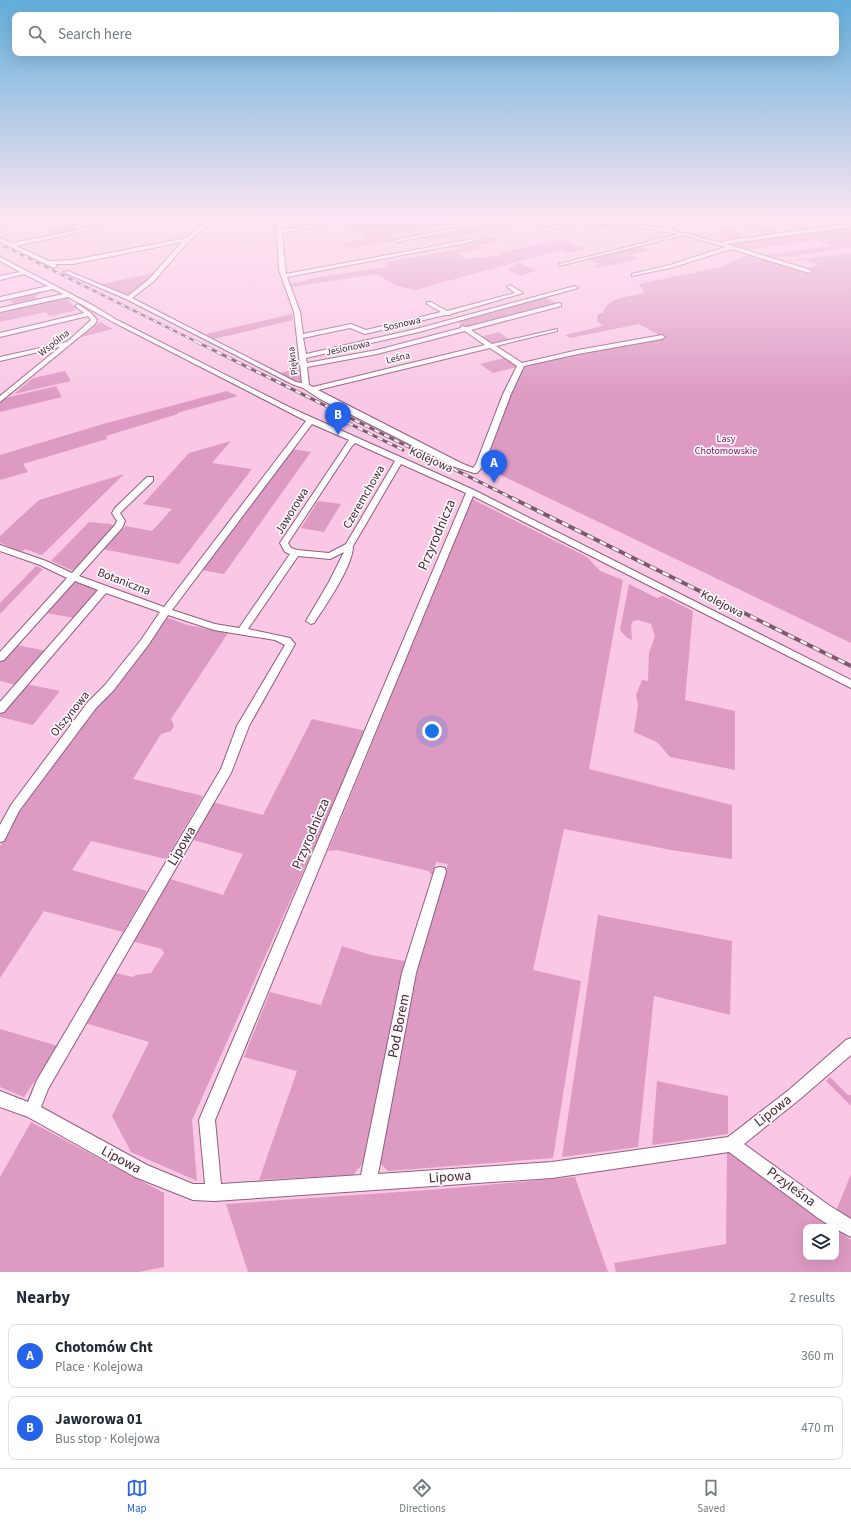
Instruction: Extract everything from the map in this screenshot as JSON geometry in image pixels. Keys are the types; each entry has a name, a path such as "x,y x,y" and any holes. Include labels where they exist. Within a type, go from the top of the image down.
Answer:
{"street":[{"name":"Kolejowa","path":"37,279 130,329 311,421 471,492 851,684"},
{"path":"83,279 128,298 294,383 308,388 458,465 474,471 480,465 507,394 522,365"},
{"path":"128,298 152,279"},
{"name":"Piękna","path":"284,279 296,312 308,388"},
{"path":"300,337 351,326 365,332 446,313 520,293 510,286"},
{"path":"0,299 52,288"},
{"name":"Sosnowa","path":"304,357 456,320 575,288"},
{"path":"0,310 68,295"},
{"path":"75,299 73,302 89,314"},
{"path":"429,302 490,346 522,365 578,352 662,337"},
{"name":"Jesionowa","path":"304,366 377,352 559,306"},
{"path":"0,335 89,314"},
{"name":"Wspólna","path":"0,400 93,323 94,319 89,314"},
{"name":"Leśna","path":"308,388 555,330"},
{"path":"0,359 69,343"},
{"path":"0,390 15,388"},
{"name":"Olszynowa","path":"0,837 15,808 92,705 109,688 136,654 166,611 306,425 311,421"},
{"name":"Jaworowa","path":"295,552 288,550 284,543 349,444 354,440"},
{"name":"Czeremchowa","path":"330,556 349,546 399,460"},
{"path":"0,658 119,526 121,520 117,515 118,510 150,479"},
{"name":"Przyrodnicza","path":"214,1193 207,1120 471,492"},
{"name":"Czeremchowa","path":"311,621 347,559 350,550 349,546"},
{"name":"Botaniczna","path":"0,548 43,563 104,589 166,611 214,627 241,632"},
{"path":"241,632 295,552 347,559"},
{"path":"0,709 104,589"},
{"name":"Lipowa","path":"32,1111 42,1085 227,770 243,726 290,643 286,640 241,632"},
{"name":"Pod Borem","path":"368,1183 409,973 440,872"},
{"name":"Lipowa","path":"0,1099 32,1111 137,1169 193,1192 214,1193 579,1167 731,1144 795,1094 851,1046"},
{"name":"Przyleśna","path":"731,1144 824,1212 851,1229"}],"green space":[{"path":"123,279 149,279 137,290 128,294 120,293 102,284"},
{"path":"309,279 341,279 293,287 290,287 289,284 307,281"},
{"path":"385,279 454,279 415,290 398,286"},
{"name":"Lasy Chotomowskie","path":"661,279 851,279 851,643 482,466 519,372 524,366 661,336 639,324 570,338 565,335 603,326 597,321 598,314 603,313 605,308 614,300 645,293 639,284"},
{"path":"45,292 35,296 37,298 41,298 0,307 13,304 10,300 0,302"},
{"path":"66,297 77,310 50,316 46,312 0,322 0,313 11,310 9,309 22,308"},
{"path":"545,297 559,305 467,328 457,321"},
{"path":"292,314 293,320 214,339 206,334"},
{"path":"100,322 113,329 81,337"},
{"path":"499,332 510,340 492,344 479,337"},
{"path":"508,357 518,364 517,367 493,373 480,364"},
{"path":"301,368 302,372 293,373 293,375 302,375 303,382 294,381 280,373"},
{"path":"65,371 71,381 14,394 33,378"},
{"path":"56,386 62,397 0,412 0,402 5,398"},
{"path":"227,391 238,396 177,413 178,414 106,436 107,439 23,464 28,472 0,480 0,455 103,424"},
{"path":"231,441 212,463 252,469 179,564 102,549 126,526 152,531 172,509 143,504 189,453"},
{"path":"292,449 311,452 224,574 201,570"},
{"path":"124,474 42,555 25,549 22,552 0,543 0,536 39,500"},
{"path":"472,499 587,557 600,571 623,580 589,769 732,805 732,859 671,850 564,829 533,970 581,981 553,1158 388,1171 380,1163 422,945 448,864 436,862 432,876 429,871 337,850 328,851"},
{"path":"318,501 341,504 324,532 301,528"},
{"path":"89,522 111,524 114,527 77,569 71,570 51,561"},
{"path":"36,566 43,569 0,614 0,603"},
{"path":"77,582 98,591 75,618 46,613 73,583"},
{"path":"629,584 657,598 663,596 693,611 685,700 735,711 735,770 670,757 657,742 634,732 638,705 636,695 642,680 648,681 649,653 655,636 651,624 638,620 633,621 631,626 632,640 626,637 620,630"},
{"path":"169,618 187,625 228,633 171,719 174,726 171,731 161,734 133,779 203,796 166,859 91,841 72,870 147,891 123,932 44,911 0,978 0,846 10,832 20,806 164,619"},
{"path":"17,645 47,651 17,685 0,681 0,663"},
{"path":"26,684 60,691 33,725 0,717 0,715"},
{"path":"312,719 366,731 192,1120 197,1181 131,1152 112,1116 149,1042 85,1023 113,972 132,977 151,973 164,953 162,949 131,941 167,878 223,895 243,854 190,839 212,802 263,815"},
{"path":"598,915 732,941 730,1015 654,996 638,1147 562,1157"},
{"path":"342,946 371,955 405,961 385,1069 363,1163 353,1175 259,1180 297,1071 244,1057 270,992 321,1005"},
{"path":"0,1029 58,1046 24,1097 0,1087"},
{"path":"830,1077 848,1095 851,1095 851,1106 826,1081"},
{"path":"657,1081 728,1096 728,1134 652,1145"},
{"path":"31,1122 164,1193 164,1267 139,1272 0,1272 0,1177"},
{"path":"727,1151 829,1224 803,1224 803,1260 839,1260 839,1231 851,1240 851,1272 616,1272 614,1263 726,1244"},
{"path":"851,1174 851,1221 836,1211"},
{"path":"575,1177 608,1272 248,1272 226,1204 442,1189"}],"railway":[{"path":"71,279 199,343"},
{"path":"197,342 514,499"},
{"path":"338,418 403,450"},
{"path":"512,498 851,666"}],"place":[{"name":"Jaworowa 01","path":"338,435"},
{"name":"Chotomów Cht","path":"494,483"}]}
